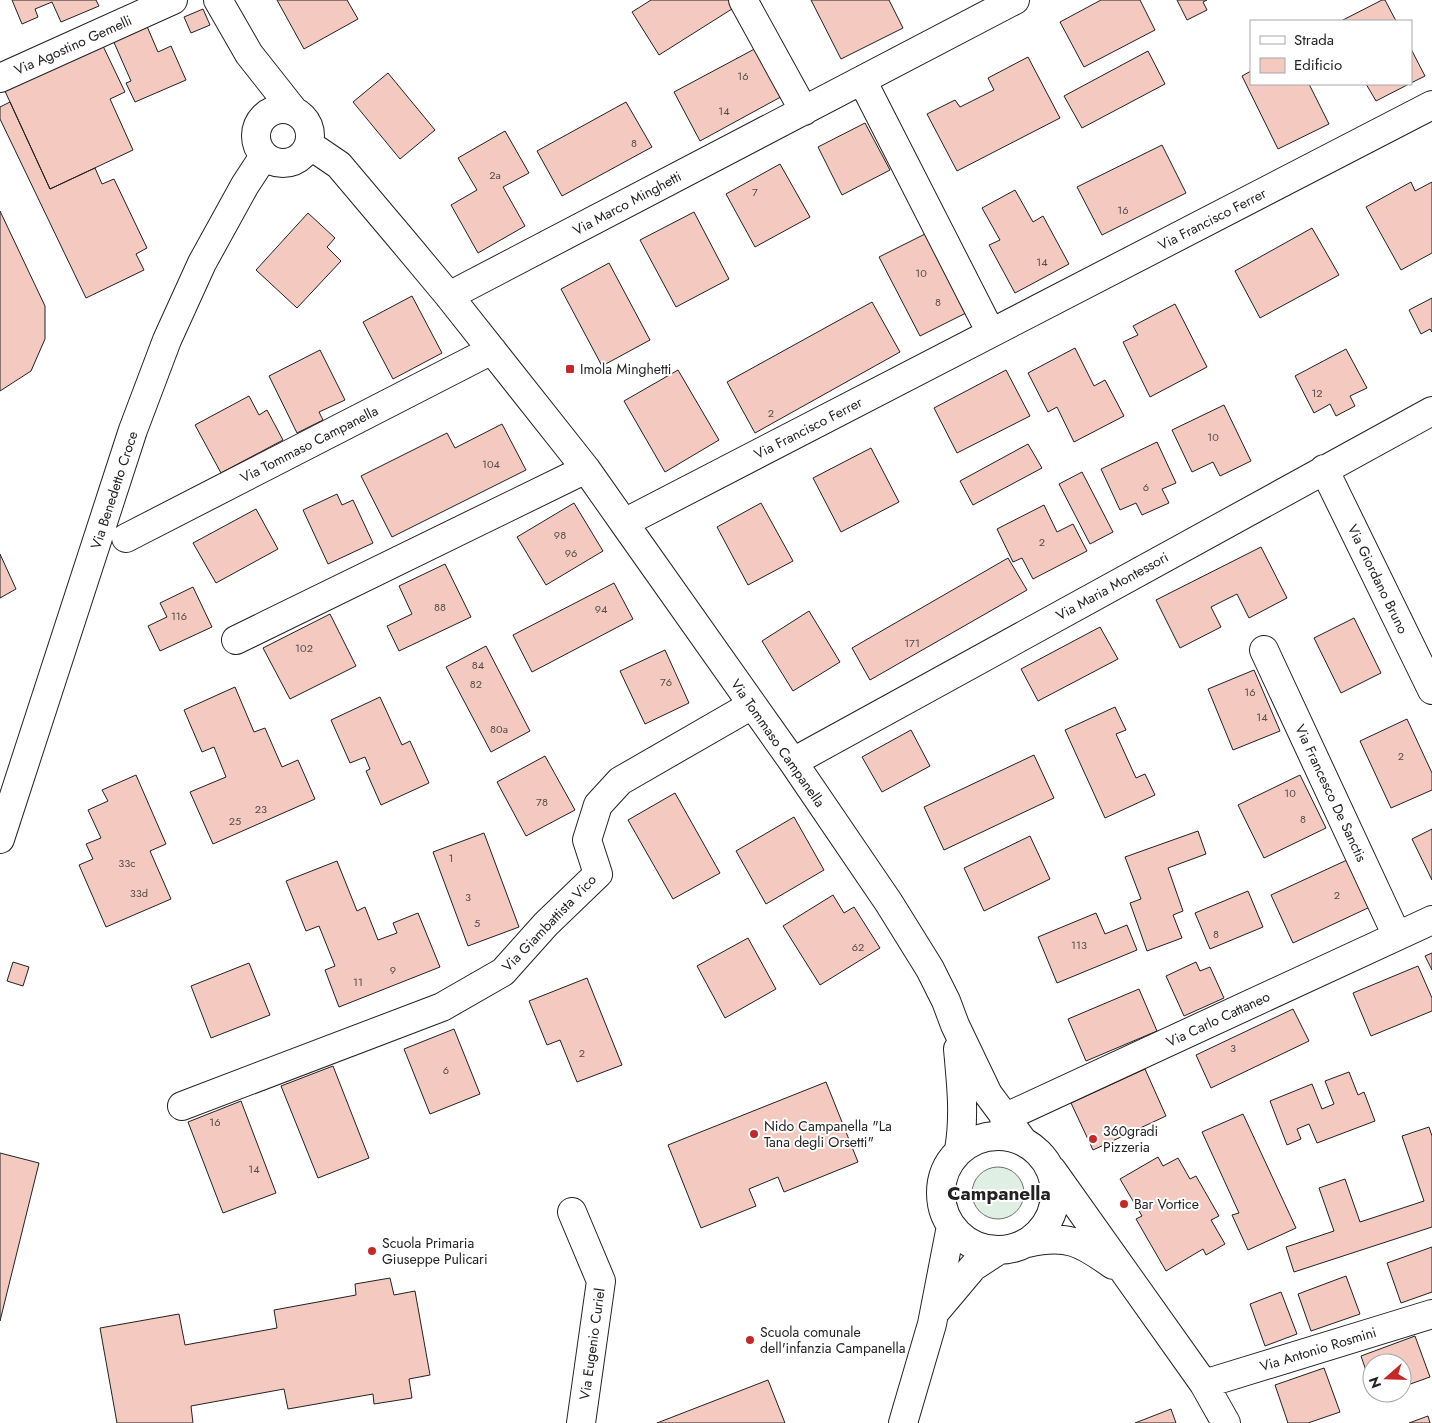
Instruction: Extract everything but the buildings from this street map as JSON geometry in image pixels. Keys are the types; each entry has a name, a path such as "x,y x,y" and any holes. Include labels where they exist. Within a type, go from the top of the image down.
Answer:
{"street":[{"name":"Via Agostino Gemelli","path":"0,78 173,0"},
{"path":"218,0 249,54 294,111"},
{"path":"743,0 804,111"},
{"name":"Via Marco Minghetti","path":"450,296 1015,0"},
{"path":"249,54 260,89 264,117"},
{"path":"862,80 991,333"},
{"name":"Via Francisco Ferrer","path":"624,523 1432,105"},
{"path":"278,109 294,111 302,116 308,124 310,141 307,150 295,161 279,163 264,156 256,140 256,132 264,117 278,109"},
{"name":"Via Tommaso Campanella","path":"307,150 318,150 339,164 450,296 586,469 793,762 889,904 930,969 982,1084 1004,1118 1033,1149 1126,1275 1204,1384 1226,1423"},
{"name":"Via Benedetto Croce","path":"0,839 133,430 163,349 202,263 245,185 264,156"},
{"name":"Via Tommaso Campanella","path":"126,538 492,350"},
{"name":"Via Maria Montessori","path":"793,762 1432,411"},
{"path":"236,640 586,469"},
{"name":"Via Giordano Bruno","path":"1324,469 1432,690"},
{"name":"Via Francesco De Sanctis","path":"1264,650 1397,936"},
{"name":"Via Giambattista Vico","path":"182,1106 442,1008 503,972 546,924 598,874 587,840 598,805 620,781 752,705"},
{"name":"Via Carlo Cattaneo","path":"1004,1118 1432,920"},
{"name":"Via Tommaso Campanella","path":"955,1025 963,1098 963,1128 959,1150"},
{"path":"999,1250 981,1248 964,1240 951,1226 943,1212 940,1195 942,1178 948,1163 959,1150 973,1140 990,1136 1007,1136 1033,1149 1052,1173 1055,1194 1052,1213 1042,1230 1027,1243"},
{"name":"Via Eugenio Curiel","path":"572,1212 601,1281 581,1423"},
{"path":"903,1423 935,1312 951,1226"},
{"name":"Via Tommaso Campanella","path":"999,1250 1048,1238 1064,1239 1092,1250 1126,1275"},
{"path":"935,1312 973,1267 999,1250"},
{"name":"Via Antonio Rosmini","path":"1204,1384 1432,1314"}],"green space":[{"path":"998,1167 1012,1171 1020,1179 1024,1193 1020,1207 1012,1215 998,1219 984,1215 976,1207 972,1193 976,1179 984,1171"}],"place":[{"name":"Imola Minghetti","path":"570,369"},
{"name":"Nido Campanella \"La Tana degli Orsetti\"","path":"754,1134"},
{"name":"360gradi Pizzeria","path":"1093,1139"},
{"name":"Bar Vortice","path":"1124,1204"},
{"name":"Scuola Primaria Giuseppe Pulicari","path":"372,1251"},
{"name":"Scuola comunale dell'infanzia Campanella","path":"750,1340"}],"district":[{"name":"Campanella","path":"999,1193"}]}
